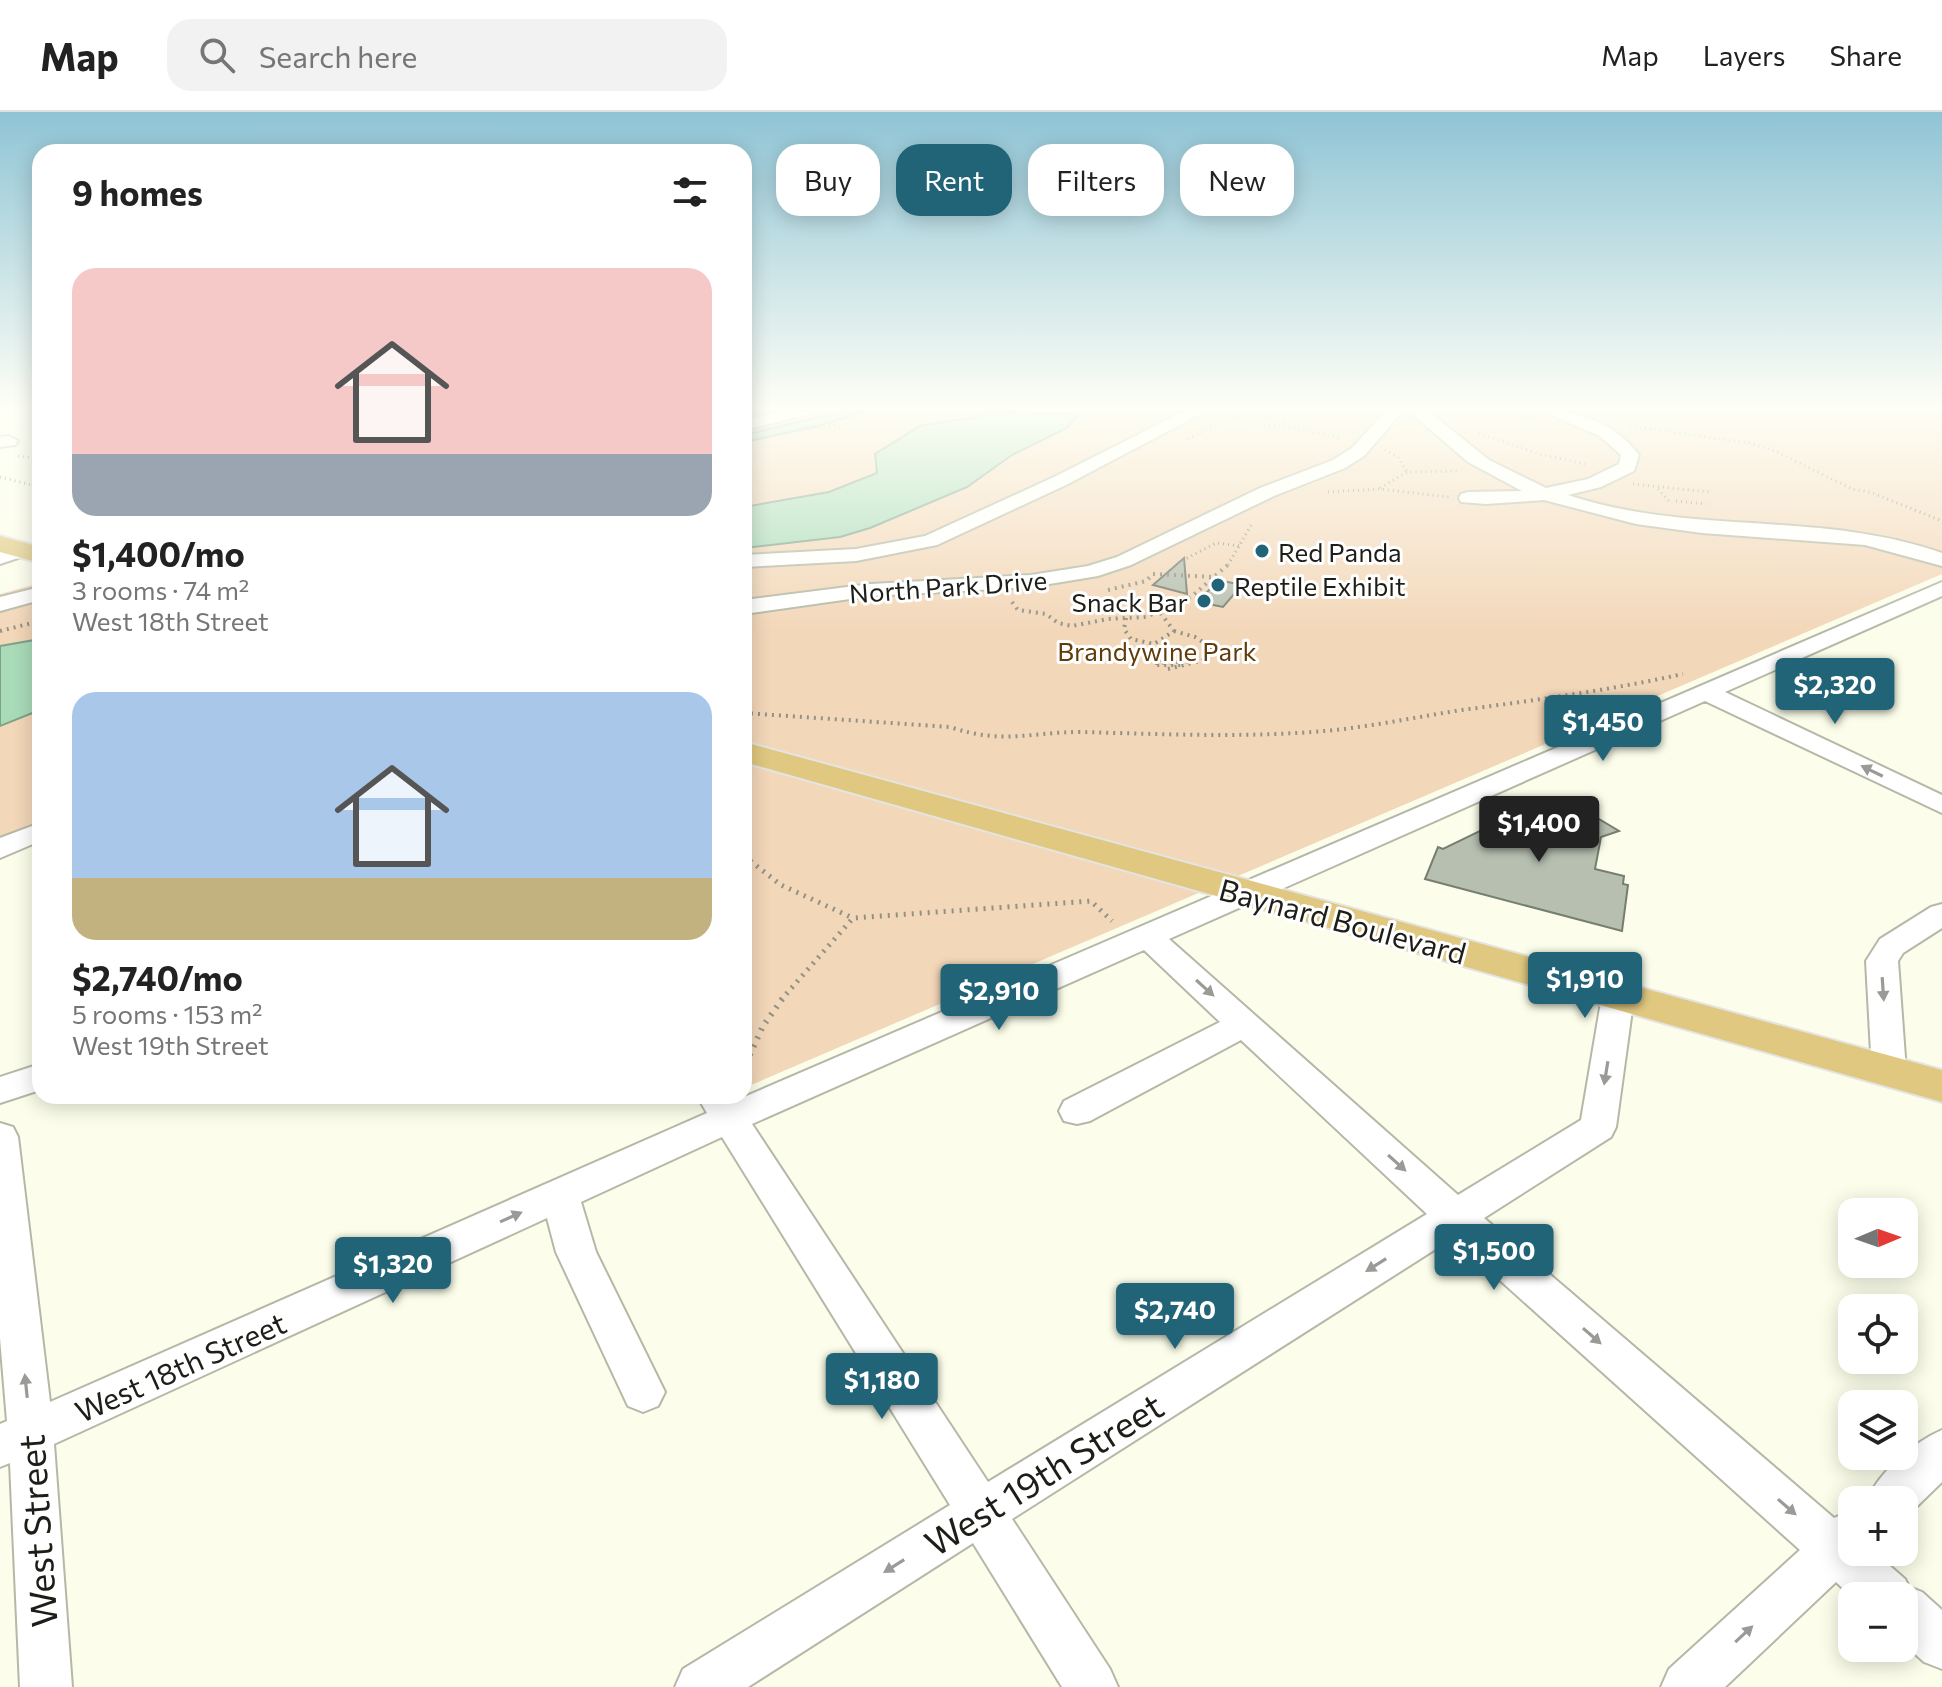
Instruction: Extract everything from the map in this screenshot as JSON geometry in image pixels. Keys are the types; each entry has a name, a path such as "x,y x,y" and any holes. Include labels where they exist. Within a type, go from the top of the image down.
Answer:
{"main road":[{"name":"Baynard Boulevard","path":"752,754 1942,1086"}],"street":[{"path":"752,561 856,555 942,561 1073,484"},
{"name":"North Park Drive","path":"752,606 871,590 942,561 1066,578 1124,561 1286,484"},
{"path":"1527,484 1606,511 1668,522 1869,537 1942,560"},
{"path":"1468,498 1502,500 1576,484"},
{"name":"West 18th Street","path":"752,1095 1130,929 1245,893 1942,588"},
{"path":"0,604 32,595"},
{"path":"1706,692 1942,805"},
{"path":"0,849 32,835"},
{"path":"0,857 32,851"},
{"path":"1889,1071 1882,961 1891,946 1942,914"},
{"path":"1130,929 1244,1024 1455,1216 1838,1537"},
{"name":"West 19th Street","path":"701,1687 1598,1127 1618,996"},
{"path":"1077,1111 1244,1024"},
{"path":"0,1090 32,1080"},
{"path":"722,1108 1092,1687"},
{"name":"West 18th Street","path":"15,1439 560,1195 722,1108"},
{"name":"West Street","path":"0,1137 15,1439 46,1687"},
{"path":"560,1195 576,1252 643,1392"},
{"path":"1905,1486 1942,1452"},
{"path":"1687,1687 1838,1548"},
{"path":"1864,1566 1877,1582"},
{"path":"1918,1623 1942,1644"}],"path":[{"path":"1379,489 1386,484"},
{"path":"1634,484 1657,489 1674,487 1700,494 1710,492"},
{"path":"1843,484 1942,521"},
{"path":"1320,492 1379,489 1468,498"},
{"path":"1657,489 1669,501"},
{"path":"1021,597 1011,602 1018,610 1046,614 1052,622 1065,626 1145,617 1192,598 1230,563 1240,546 1242,535 1257,517"},
{"path":"1178,563 1216,543 1240,546"},
{"path":"1102,591 1146,581 1153,574 1215,577"},
{"path":"1159,611 1174,631 1195,637 1212,648 1202,661 1168,669"},
{"path":"1126,618 1124,629 1131,639 1154,644 1174,631"},
{"path":"0,631 32,623"},
{"path":"1154,644 1154,655 1192,663"},
{"path":"1175,659 1153,659 1179,662 1154,663 1157,665 1183,665"},
{"path":"752,714 950,727 977,736 1006,738 1037,737 1057,732 1180,734 1323,731 1627,686 1683,674"},
{"path":"752,862 781,885 853,918 1091,901 1130,929"},
{"path":"752,1046 789,989 853,918"}],"green space":[{"path":"752,484 848,484 829,492 752,506"},
{"name":"Brandywine Park","path":"971,484 1942,484 1942,574 752,1085 752,547 840,537 870,528"},
{"path":"32,585 32,640 0,646 0,594"},
{"path":"32,713 32,842 12,835 0,841 0,726"}],"shaded area":[{"path":"848,484 971,484 870,528 840,537 752,547 752,506 829,492"},
{"path":"32,640 32,713 0,726 0,646"}],"building":[{"path":"1184,558 1187,594 1153,585"},
{"path":"1218,580 1242,585 1223,607 1198,602"},
{"path":"1562,797 1619,831 1601,837 1595,869 1624,876 1623,884 1628,885 1622,931 1425,879 1438,847 1443,849 1519,812 1523,814"}],"place":[{"name":"Red Panda","path":"1262,551"},
{"name":"Reptile Exhibit","path":"1218,585"},
{"name":"Snack Bar","path":"1204,601"}]}
